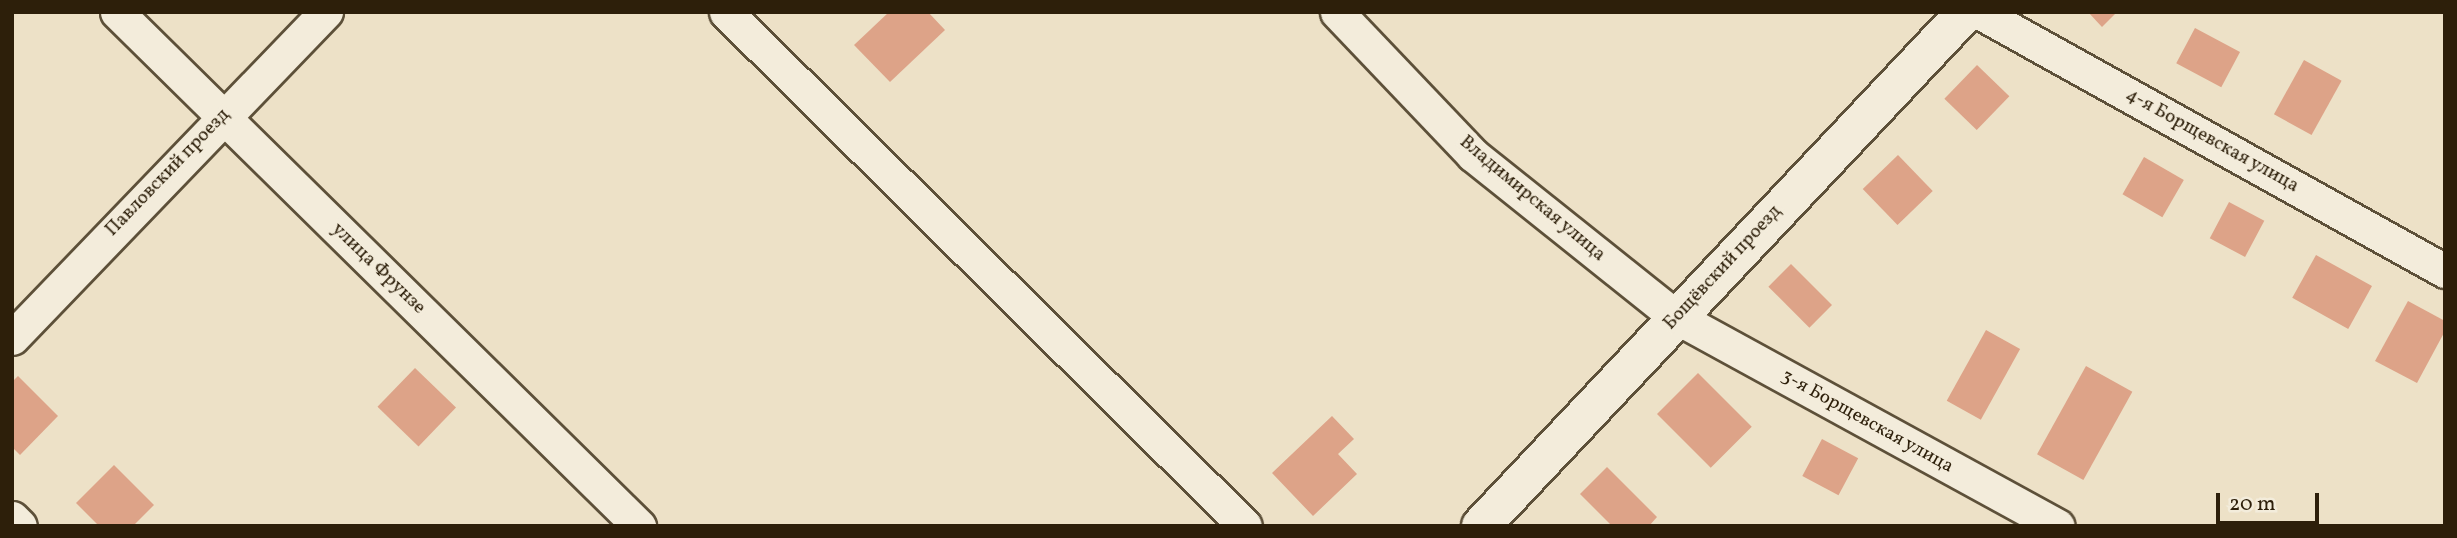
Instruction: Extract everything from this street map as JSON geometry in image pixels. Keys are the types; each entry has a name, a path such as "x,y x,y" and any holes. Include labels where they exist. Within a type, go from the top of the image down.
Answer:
{"street":[{"name":"улица Фрунзе","path":"117,12 639,526"},
{"name":"Павловский проезд","path":"12,338 222,116 326,12"},
{"path":"726,12 1245,526"},
{"name":"Владимирская улица","path":"1337,12 1473,155 1676,317"},
{"name":"Бощёвский проезд","path":"1481,526 1966,12"},
{"name":"4-я Борщевская улица","path":"1979,12 2445,271"},
{"name":"3-я Борщевская улица","path":"1676,317 2057,526"},
{"path":"12,518 20,526"}],"building":[{"path":"889,12 928,12 945,30 890,82 854,45"},
{"path":"2088,12 2117,12 2102,27"},
{"path":"2195,28 2240,52 2221,87 2176,63"},
{"path":"2304,60 2342,81 2312,135 2274,114"},
{"path":"1977,65 2009,96 1977,130 1944,99"},
{"path":"1898,155 1933,191 1897,225 1863,189"},
{"path":"2144,157 2184,180 2162,217 2122,194"},
{"path":"2229,202 2264,221 2245,257 2210,238"},
{"path":"2316,255 2372,286 2348,329 2292,298"},
{"path":"1791,264 1832,305 1809,328 1768,287"},
{"path":"2408,301 2445,321 2445,331 2417,383 2375,361"},
{"path":"1986,330 2020,349 1981,420 1947,401"},
{"path":"2086,366 2132,392 2083,480 2037,454"},
{"path":"415,368 456,408 418,446 377,407"},
{"path":"1698,373 1752,427 1711,468 1657,414"},
{"path":"18,376 58,416 20,455 12,447 12,382"},
{"path":"1332,416 1354,439 1338,454 1357,474 1313,516 1272,473"},
{"path":"1822,439 1858,458 1838,495 1802,476"},
{"path":"114,465 154,505 133,526 99,526 76,503"},
{"path":"1607,467 1657,517 1649,526 1612,526 1580,494"}]}
